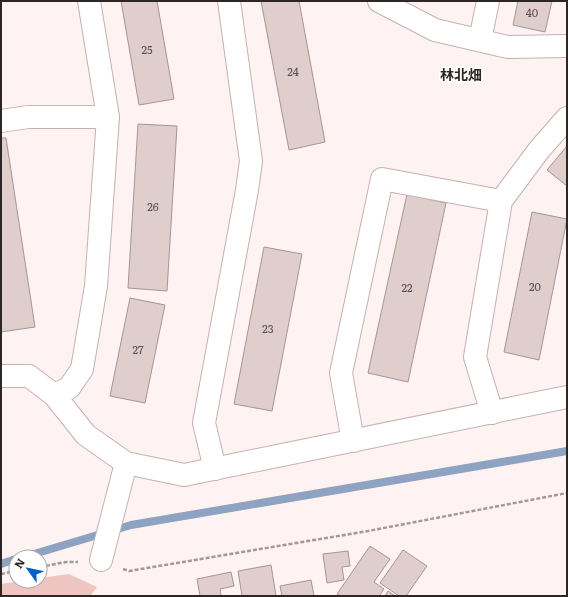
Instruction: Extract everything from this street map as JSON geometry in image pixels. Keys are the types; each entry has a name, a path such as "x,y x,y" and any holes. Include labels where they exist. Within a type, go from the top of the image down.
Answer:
{"street":[{"path":"54,395 69,388 82,369 96,286 108,117 89,1"},
{"path":"215,469 204,423 251,161 230,1"},
{"path":"379,1 435,30 508,46 567,46"},
{"path":"480,40 488,1"},
{"path":"1,121 28,118 108,117"},
{"path":"492,413 475,357 501,202 539,150 567,118"},
{"path":"353,441 341,373 382,179 501,202"},
{"path":"1,376 29,376 54,395 86,435 126,463 184,475 567,397"},
{"path":"101,560 126,463"}],"path":[{"path":"48,565 66,562 101,560 129,571 368,531 567,492"}],"shaded area":[{"path":"69,574 97,587 90,596 1,596 1,584 8,583 8,589 48,589 48,577"}],"building":[{"path":"121,1 157,1 174,99 139,105"},
{"path":"261,1 299,1 325,142 289,150"},
{"path":"518,1 552,1 545,32 513,25"},
{"path":"138,124 177,126 167,291 128,288"},
{"path":"1,138 6,138 35,327 1,332"},
{"path":"567,146 567,186 547,170"},
{"path":"407,194 446,203 408,382 368,373"},
{"path":"532,212 567,219 539,360 504,352"},
{"path":"264,247 302,254 272,411 234,404"},
{"path":"130,298 165,305 145,403 110,396"},
{"path":"370,546 390,559 374,582 384,589 379,596 341,596 337,594"},
{"path":"403,550 427,566 406,596 399,596 380,583"},
{"path":"348,551 350,566 342,567 344,580 327,583 323,554"},
{"path":"271,565 276,596 242,596 238,571"},
{"path":"231,572 234,586 220,589 221,596 200,596 197,579"},
{"path":"311,580 314,596 282,596 280,586"},
{"path":"388,591 395,596 385,596"}],"waterway":[{"path":"48,550 131,525 567,451"},
{"path":"1,564 8,562"}],"district":[{"name":"林北畑","path":"461,75"}]}
